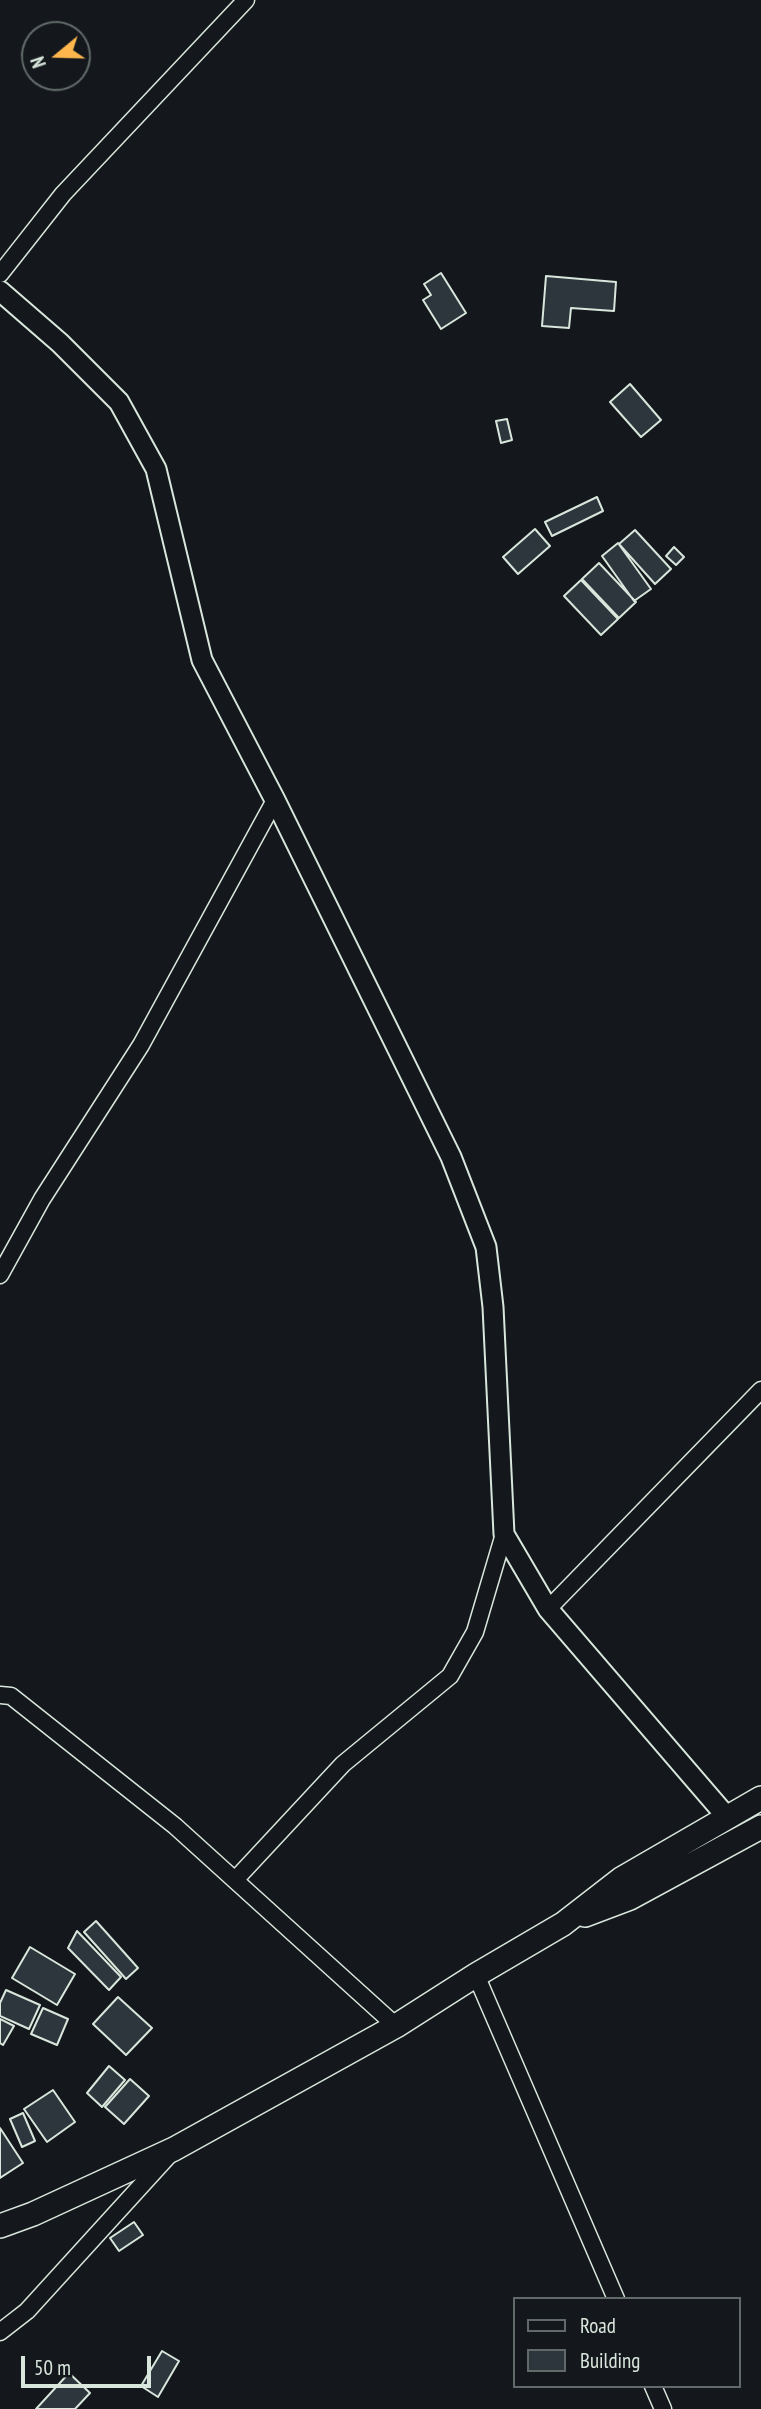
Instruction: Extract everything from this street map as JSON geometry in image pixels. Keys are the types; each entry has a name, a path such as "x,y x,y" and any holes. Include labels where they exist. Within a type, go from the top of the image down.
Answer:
{"main road":[{"path":"0,2226 33,2214 174,2149 396,2026 563,1924 621,1879 761,1798"},
{"path":"563,1924 630,1898 761,1827"}],"street":[{"path":"0,274 63,194 246,0"},
{"path":"0,291 60,344 119,402 156,469 202,660 275,800 451,1157 486,1247 493,1307 504,1534 475,1632 450,1676 343,1764 235,1880"},
{"path":"0,1275 42,1199 141,1045 275,800"},
{"path":"548,1609 761,1390"},
{"path":"504,1534 548,1609 727,1817"},
{"path":"0,1695 11,1696 175,1826 396,2026"},
{"path":"476,1975 615,2297"},
{"path":"0,2332 27,2311 174,2149"},
{"path":"654,2388 663,2409"}],"building":[{"path":"441,273 466,313 441,329 423,300 431,295 424,284"},
{"path":"546,276 616,282 614,311 571,308 569,328 542,326"},
{"path":"630,384 661,420 641,437 610,402"},
{"path":"507,419 512,440 501,443 496,421"},
{"path":"597,497 603,511 552,536 545,522"},
{"path":"535,529 550,546 518,574 503,557"},
{"path":"635,530 671,569 655,584 619,544"},
{"path":"618,543 651,589 634,601 602,556"},
{"path":"674,547 684,557 676,565 666,556"},
{"path":"599,563 636,602 619,618 582,579"},
{"path":"581,580 618,619 601,635 564,596"},
{"path":"96,1921 138,1968 126,1979 84,1932"},
{"path":"77,1931 121,1977 109,1990 68,1948"},
{"path":"30,1947 75,1974 57,2005 12,1978"},
{"path":"6,1990 40,2005 29,2029 0,2016 0,2003"},
{"path":"118,1997 152,2028 126,2055 93,2024"},
{"path":"43,2008 68,2019 57,2045 31,2034"},
{"path":"0,2019 14,2026 3,2045 0,2043"},
{"path":"109,2066 125,2080 102,2107 87,2093"},
{"path":"130,2079 149,2096 124,2124 105,2107"},
{"path":"53,2090 75,2122 47,2142 24,2109"},
{"path":"23,2113 35,2141 22,2147 10,2119"},
{"path":"0,2128 23,2163 0,2178"},
{"path":"134,2222 143,2235 119,2251 110,2238"},
{"path":"162,2351 179,2361 158,2397 141,2386"},
{"path":"69,2373 90,2393 75,2409 36,2409"}]}
